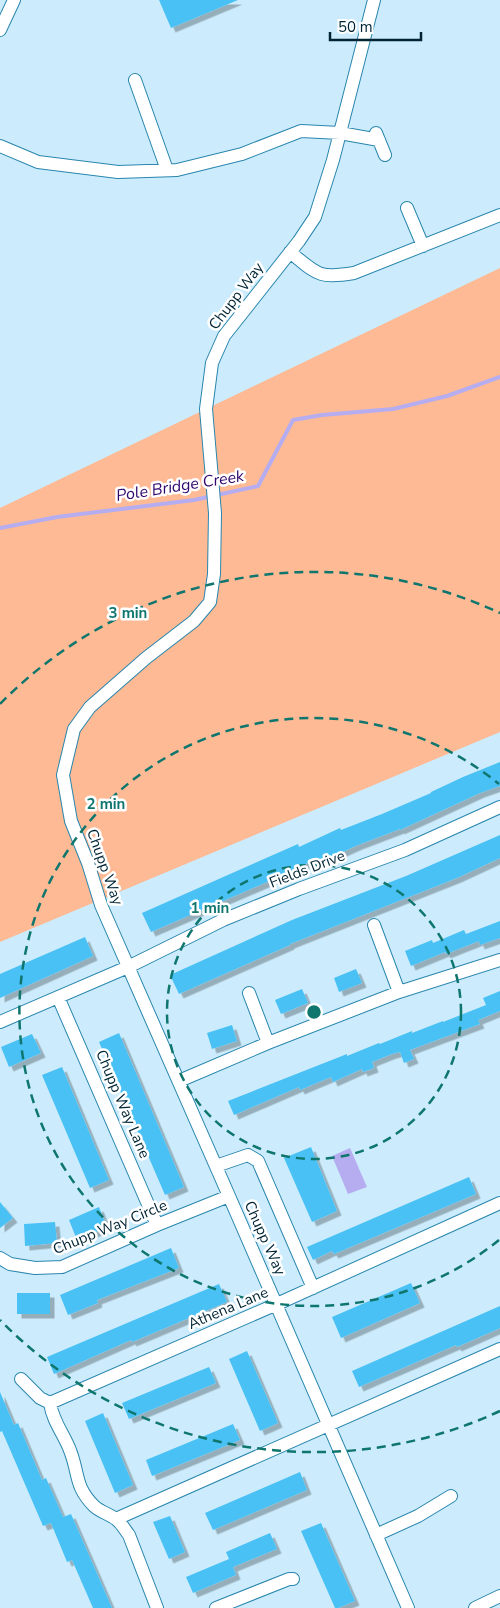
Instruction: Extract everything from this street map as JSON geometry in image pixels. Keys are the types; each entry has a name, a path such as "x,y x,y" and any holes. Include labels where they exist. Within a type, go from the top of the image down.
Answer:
{"street":[{"path":"0,30 14,0"},
{"name":"Chupp Way","path":"374,0 340,133 315,217 224,336 212,363 206,409 215,513 214,574 210,602 194,621 146,658 90,707 74,729 63,775 71,821 88,863 101,905 277,1304 408,1608"},
{"path":"135,80 167,170"},
{"path":"0,146 38,162 118,172 177,170 242,154 301,131 378,137 385,155"},
{"path":"407,208 423,246"},
{"path":"290,252 315,273 332,277 354,274 500,215"},
{"name":"Fields Drive","path":"128,967 223,920 299,889 405,850 500,807"},
{"path":"374,925 399,992"},
{"path":"179,1081 268,1043 399,992 500,960"},
{"path":"0,1022 128,967"},
{"path":"249,993 268,1043"},
{"name":"Chupp Way Lane","path":"58,997 157,1225"},
{"path":"216,1166 248,1155 258,1161 313,1288"},
{"name":"Chupp Way Circle","path":"0,1258 10,1264 27,1267 62,1267 229,1196"},
{"name":"Athena Lane","path":"50,1403 313,1288 500,1203"},
{"path":"116,1519 500,1349"},
{"path":"21,1379 40,1398 50,1403 51,1413 71,1452 78,1482 86,1496 95,1507 122,1524 157,1608"},
{"path":"376,1535 418,1516 451,1496"},
{"path":"216,1608 293,1578"},
{"path":"475,1608 500,1596"}],"shaded area":[{"path":"500,268 500,732 0,942 0,508"},
{"path":"350,1148 367,1187 348,1194 332,1156"}],"building":[{"path":"159,0 238,0 171,28"},
{"path":"500,762 500,786 480,793 400,830 358,845 318,863 316,859 151,932 142,913 298,844 299,847 340,828 341,830 382,814"},
{"path":"500,835 500,858 457,878 290,944 179,994 170,975 292,920 406,876"},
{"path":"500,921 500,938 480,945 479,941 411,966 405,951 432,940 433,943 464,930 466,934"},
{"path":"85,937 93,956 0,998 0,974"},
{"path":"356,969 362,983 339,992 334,978"},
{"path":"302,989 308,1003 281,1014 275,1000"},
{"path":"500,991 500,1011 478,1020 480,1024 410,1050 414,1059 404,1063 400,1052 392,1054 372,1062 374,1068 363,1072 362,1069 333,1082 331,1077 300,1090 299,1087 234,1115 228,1101 347,1054 347,1056 486,1005 483,998"},
{"path":"232,1025 237,1041 212,1049 207,1033"},
{"path":"119,1033 184,1187 165,1195 99,1042"},
{"path":"32,1034 41,1053 9,1067 1,1047"},
{"path":"62,1067 109,1180 90,1188 42,1075"},
{"path":"311,1147 337,1211 312,1222 284,1158"},
{"path":"469,1177 476,1194 334,1254 332,1251 313,1260 307,1247"},
{"path":"0,1202 13,1218 0,1228"},
{"path":"99,1207 107,1227 77,1240 69,1220"},
{"path":"55,1222 57,1243 25,1246 24,1224"},
{"path":"171,1248 179,1268 97,1300 98,1303 68,1315 60,1295"},
{"path":"411,1283 420,1303 341,1338 332,1317"},
{"path":"219,1284 227,1302 132,1342 131,1340 54,1374 47,1357"},
{"path":"17,1293 50,1293 50,1314 17,1314"},
{"path":"500,1306 500,1328 359,1387 352,1371"},
{"path":"247,1351 278,1423 260,1431 229,1359"},
{"path":"209,1367 216,1383 129,1419 122,1403"},
{"path":"0,1392 14,1425 18,1423 42,1480 46,1478 63,1517 71,1514 112,1608 93,1608 72,1560 67,1562 51,1523 43,1526 2,1431 0,1432"},
{"path":"103,1413 133,1485 115,1493 85,1421"},
{"path":"233,1424 240,1440 152,1476 146,1460"},
{"path":"300,1472 307,1490 213,1530 205,1513"},
{"path":"170,1516 185,1552 169,1559 153,1522"},
{"path":"321,1523 355,1601 338,1608 335,1608 301,1531"},
{"path":"270,1533 277,1549 233,1567 236,1575 193,1593 186,1577 229,1559 226,1552"}],"waterway":[{"name":"Pole Bridge Creek","path":"0,528 57,517 194,500 258,486 293,420 322,415 393,409 447,396 500,377"}]}
